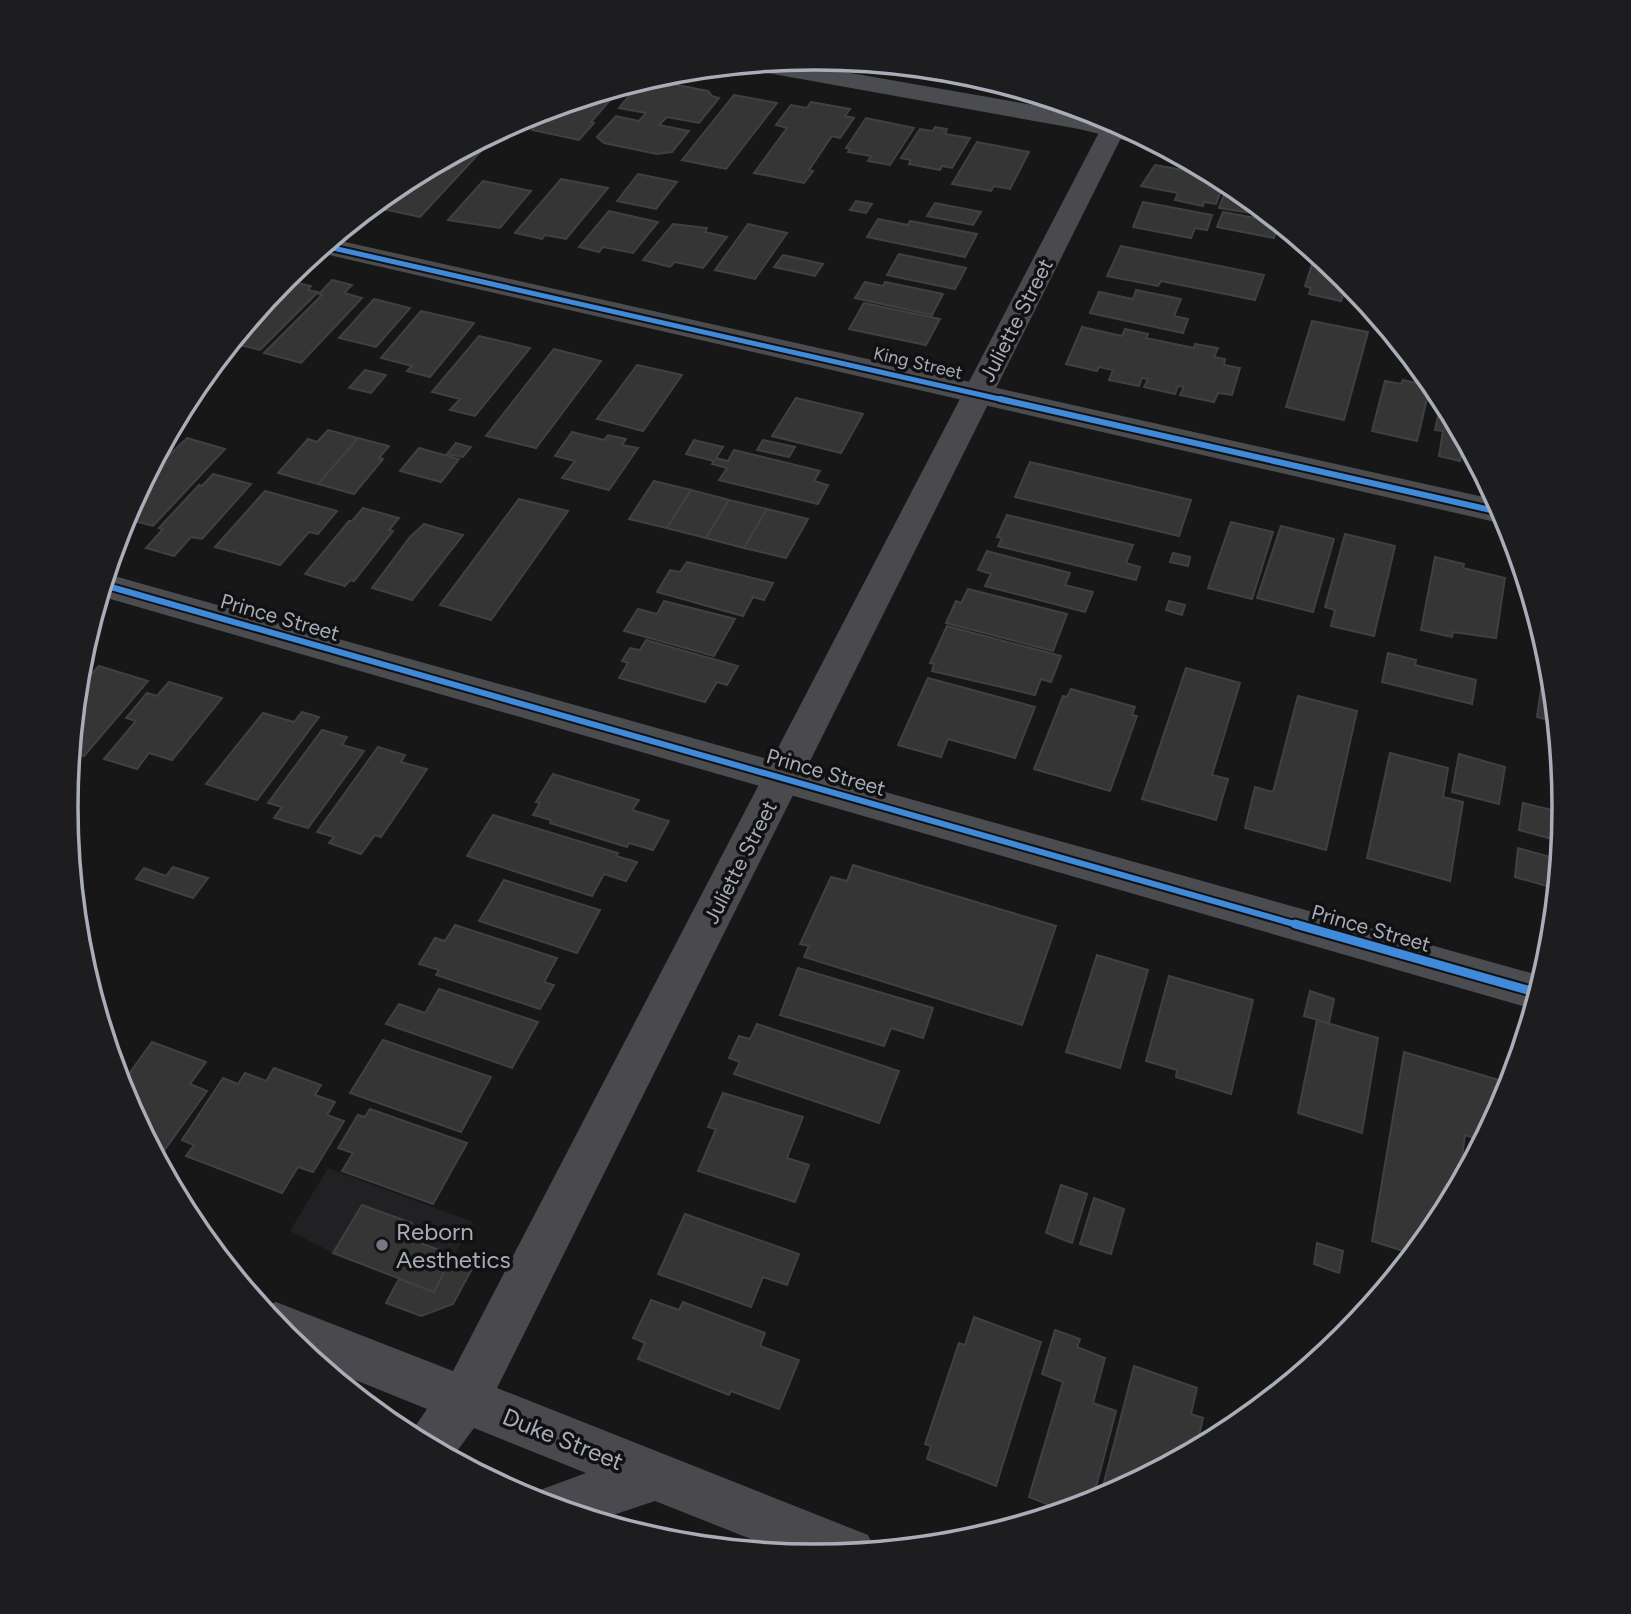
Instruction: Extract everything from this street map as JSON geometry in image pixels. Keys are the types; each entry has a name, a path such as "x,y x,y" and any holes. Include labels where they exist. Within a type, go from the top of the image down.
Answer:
{"main road":[{"name":"Juliette Street","path":"436,1438 466,1399 1112,132"},
{"name":"Duke Street","path":"302,1335 826,1544"},
{"path":"573,1503 653,1476"}],"street":[{"path":"795,71 1088,122"},
{"name":"King Street","path":"335,249 1489,510"},
{"name":"Prince Street","path":"113,587 1529,990"}],"shaded area":[{"path":"328,1168 473,1222 434,1292 333,1253 290,1231"}],"building":[{"path":"672,84 708,91 719,98 699,123 667,117 659,125 689,131 672,152 657,154 604,143 597,137 616,116 639,121 646,113 619,108 631,94"},
{"path":"734,95 777,103 726,169 682,160"},
{"path":"611,99 579,140 532,130 537,124"},
{"path":"811,102 850,109 845,116 854,118 840,138 832,136 809,170 813,171 804,183 754,173 787,128 776,125 791,105 807,108"},
{"path":"866,118 914,128 890,165 868,161 871,156 848,152 850,149 846,148"},
{"path":"935,127 947,129 945,134 970,138 952,168 942,166 940,170 909,164 911,160 901,158 920,129 933,131"},
{"path":"977,142 1029,152 1010,189 994,186 991,191 952,184"},
{"path":"481,151 420,217 385,209 447,169"},
{"path":"1155,165 1186,170 1221,191 1216,204 1204,202 1203,206 1175,200 1178,193 1141,186"},
{"path":"638,174 677,182 656,209 617,201"},
{"path":"561,179 608,188 566,239 545,235 542,239 515,233"},
{"path":"483,181 531,191 500,228 448,220"},
{"path":"1225,194 1252,213 1219,208"},
{"path":"856,201 872,204 866,213 850,210"},
{"path":"1143,202 1212,215 1207,230 1195,228 1191,238 1133,227"},
{"path":"935,203 981,212 973,225 927,216"},
{"path":"609,211 658,222 633,253 603,247 599,252 579,247"},
{"path":"1223,212 1259,219 1276,232 1274,238 1217,227"},
{"path":"878,219 908,225 910,221 977,234 965,257 867,237"},
{"path":"673,224 707,228 705,232 727,237 703,268 675,262 670,267 643,260"},
{"path":"748,224 787,233 755,279 715,270"},
{"path":"1121,246 1264,275 1255,300 1161,281 1158,286 1107,276"},
{"path":"899,254 966,268 955,289 887,275"},
{"path":"783,255 823,264 815,276 774,267"},
{"path":"1312,264 1344,293 1341,301 1309,294 1311,288 1305,286"},
{"path":"332,280 352,285 344,293 362,298 301,363 264,353 322,295 319,294"},
{"path":"865,282 883,286 885,282 943,294 932,315 855,298"},
{"path":"298,283 311,286 308,290 318,292 260,350 241,345 294,286"},
{"path":"1136,290 1181,299 1174,316 1188,319 1183,333 1090,313 1099,292 1133,299"},
{"path":"374,299 410,308 376,347 339,338"},
{"path":"864,303 940,319 926,345 849,329"},
{"path":"421,311 474,323 430,377 407,371 412,366 381,358"},
{"path":"1312,321 1368,332 1344,420 1286,407"},
{"path":"1082,327 1122,336 1125,329 1148,334 1146,338 1194,348 1195,344 1218,348 1214,357 1225,359 1224,365 1240,368 1232,395 1218,393 1214,402 1180,395 1184,387 1178,386 1175,394 1144,387 1148,379 1142,378 1139,386 1109,380 1113,370 1099,367 1097,371 1066,364"},
{"path":"479,336 530,348 475,416 450,410 460,399 432,392"},
{"path":"554,349 601,361 536,448 486,436"},
{"path":"637,365 682,375 643,431 597,419"},
{"path":"365,370 386,375 371,393 349,388"},
{"path":"1403,380 1418,383 1427,397 1417,441 1372,431 1385,381 1401,384"},
{"path":"796,398 863,414 841,453 772,436"},
{"path":"1438,414 1461,453 1460,461 1439,456 1443,431 1435,430"},
{"path":"328,430 358,438 318,484 278,473 308,439 317,442"},
{"path":"572,432 604,440 608,435 626,439 622,445 638,448 609,490 562,478 575,461 555,456"},
{"path":"187,438 225,449 153,526 137,521 155,481 168,456"},
{"path":"358,438 389,446 379,458 383,459 354,494 318,484"},
{"path":"694,440 723,447 716,458 728,461 734,450 820,471 814,481 828,485 818,504 719,480 727,468 712,464 714,461 686,454"},
{"path":"763,440 795,447 789,457 757,450"},
{"path":"456,443 471,447 463,457 447,454"},
{"path":"419,448 459,459 441,482 400,471"},
{"path":"1030,462 1191,500 1179,536 1015,497"},
{"path":"213,474 251,484 202,539 191,537 174,556 146,548 163,529 159,528 199,485 202,486"},
{"path":"654,481 691,490 667,528 629,519"},
{"path":"691,490 729,500 706,538 667,528"},
{"path":"265,491 337,511 318,534 309,532 280,565 215,547"},
{"path":"519,499 568,511 491,620 440,605"},
{"path":"729,500 767,509 744,548 706,538"},
{"path":"363,508 399,518 389,530 393,531 354,581 350,580 345,586 305,574 349,521"},
{"path":"767,509 808,519 786,558 744,548"},
{"path":"1007,515 1133,545 1126,563 1140,567 1136,580 998,546 1002,538 997,537"},
{"path":"1231,522 1273,532 1252,599 1208,588"},
{"path":"424,524 463,535 412,600 372,588 410,537"},
{"path":"1281,526 1334,539 1313,612 1257,598"},
{"path":"1345,534 1395,546 1374,636 1331,626 1335,610 1325,607"},
{"path":"987,551 1070,573 1065,585 1093,592 1085,612 985,586 991,574 978,570"},
{"path":"1173,553 1190,557 1188,566 1170,562"},
{"path":"1435,557 1464,564 1463,568 1505,578 1496,638 1453,632 1452,637 1421,630"},
{"path":"687,562 773,583 764,600 753,597 743,616 657,592 670,570 680,572"},
{"path":"968,589 1067,614 1053,651 946,623 956,601 961,603"},
{"path":"664,601 735,619 714,656 624,631 638,609 657,614"},
{"path":"1169,601 1185,605 1182,615 1166,610"},
{"path":"947,626 1061,656 1051,682 1041,679 1035,695 932,671 934,664 930,663"},
{"path":"646,640 738,666 727,685 717,682 705,702 619,678 628,663 622,661 630,648 640,650"},
{"path":"1388,653 1416,660 1415,665 1476,680 1472,704 1382,682"},
{"path":"99,666 148,681 84,756 80,755 91,675"},
{"path":"1186,668 1240,683 1212,775 1228,779 1216,820 1142,799"},
{"path":"928,678 1035,707 1015,758 948,739 941,757 898,745"},
{"path":"169,682 222,698 172,760 149,753 137,769 104,759 136,721 126,718 147,693 157,696"},
{"path":"1542,685 1547,720 1537,717"},
{"path":"1071,689 1135,707 1132,715 1137,716 1110,791 1034,769 1063,696 1067,697"},
{"path":"1298,696 1357,711 1326,850 1245,828 1255,787 1273,792"},
{"path":"302,712 319,717 257,800 206,784 263,713 294,722"},
{"path":"322,730 347,737 342,745 364,751 308,828 274,818 282,807 268,803"},
{"path":"378,747 405,755 401,762 427,769 381,837 375,835 361,854 329,843 334,837 317,832"},
{"path":"1390,753 1448,768 1443,797 1463,802 1450,881 1367,858"},
{"path":"1459,754 1505,767 1499,804 1452,792"},
{"path":"553,774 639,800 632,810 669,821 653,850 629,843 627,847 533,815 540,803 536,802"},
{"path":"1523,803 1552,810 1551,839 1519,830"},
{"path":"493,815 618,853 616,856 637,862 626,881 604,874 592,896 467,856"},
{"path":"1518,848 1551,857 1548,886 1515,877"},
{"path":"853,865 1056,926 1022,1025 804,957 809,946 800,944 831,877 847,881"},
{"path":"173,867 208,878 193,898 136,879 144,868 166,876"},
{"path":"504,880 600,910 577,953 479,921"},
{"path":"455,925 557,958 544,982 554,985 540,1009 436,975 439,970 419,964 435,938 445,941"},
{"path":"1097,955 1148,970 1120,1068 1066,1052"},
{"path":"798,968 933,1008 923,1038 891,1028 884,1046 780,1015"},
{"path":"1169,976 1253,1000 1231,1094 1176,1077 1177,1070 1146,1061"},
{"path":"439,989 538,1022 512,1068 386,1024 399,1004 425,1013"},
{"path":"1310,991 1334,999 1329,1023 1304,1016"},
{"path":"1317,1020 1378,1038 1362,1133 1298,1113"},
{"path":"757,1024 899,1071 879,1123 734,1074 740,1062 729,1058 739,1036 750,1039"},
{"path":"383,1040 491,1077 461,1132 350,1093"},
{"path":"152,1042 206,1062 190,1084 207,1091 164,1151 135,1089 129,1074"},
{"path":"1404,1052 1499,1080 1474,1138 1465,1135 1461,1161 1454,1176 1404,1251 1372,1241"},
{"path":"274,1068 321,1085 315,1095 335,1102 327,1115 344,1121 313,1172 298,1167 282,1193 186,1156 194,1145 182,1140 223,1078 238,1084 245,1073 266,1081"},
{"path":"723,1093 803,1117 787,1158 809,1165 795,1202 698,1171 716,1129 708,1127"},
{"path":"370,1109 467,1143 433,1204 342,1171 353,1153 338,1148 358,1115 365,1117"},
{"path":"1061,1185 1087,1194 1072,1243 1046,1233"},
{"path":"1094,1198 1124,1209 1111,1254 1080,1244"},
{"name":"Reborn Aesthetics","path":"362,1205 412,1223 404,1237 453,1255 434,1292 333,1253"},
{"path":"685,1214 799,1254 787,1285 763,1277 751,1307 658,1274"},
{"path":"1317,1243 1343,1251 1339,1273 1314,1264"},
{"path":"453,1255 475,1263 453,1304 421,1316 386,1303 399,1279 434,1292"},
{"path":"651,1300 679,1310 683,1302 765,1333 760,1346 799,1360 779,1409 731,1391 729,1395 638,1359 645,1343 633,1338"},
{"path":"974,1317 1041,1342 996,1486 927,1459 931,1446 925,1444 959,1343 965,1345"},
{"path":"1055,1330 1080,1339 1077,1347 1105,1358 1093,1403 1116,1411 1095,1489 1050,1506 1029,1497 1063,1382 1042,1374"},
{"path":"1134,1366 1197,1388 1191,1414 1203,1418 1199,1436 1103,1486"}],"cycle path":[{"path":"335,249 1489,510"},
{"path":"113,587 1529,990"}],"place":[{"name":"Reborn Aesthetics","path":"382,1245"}]}
